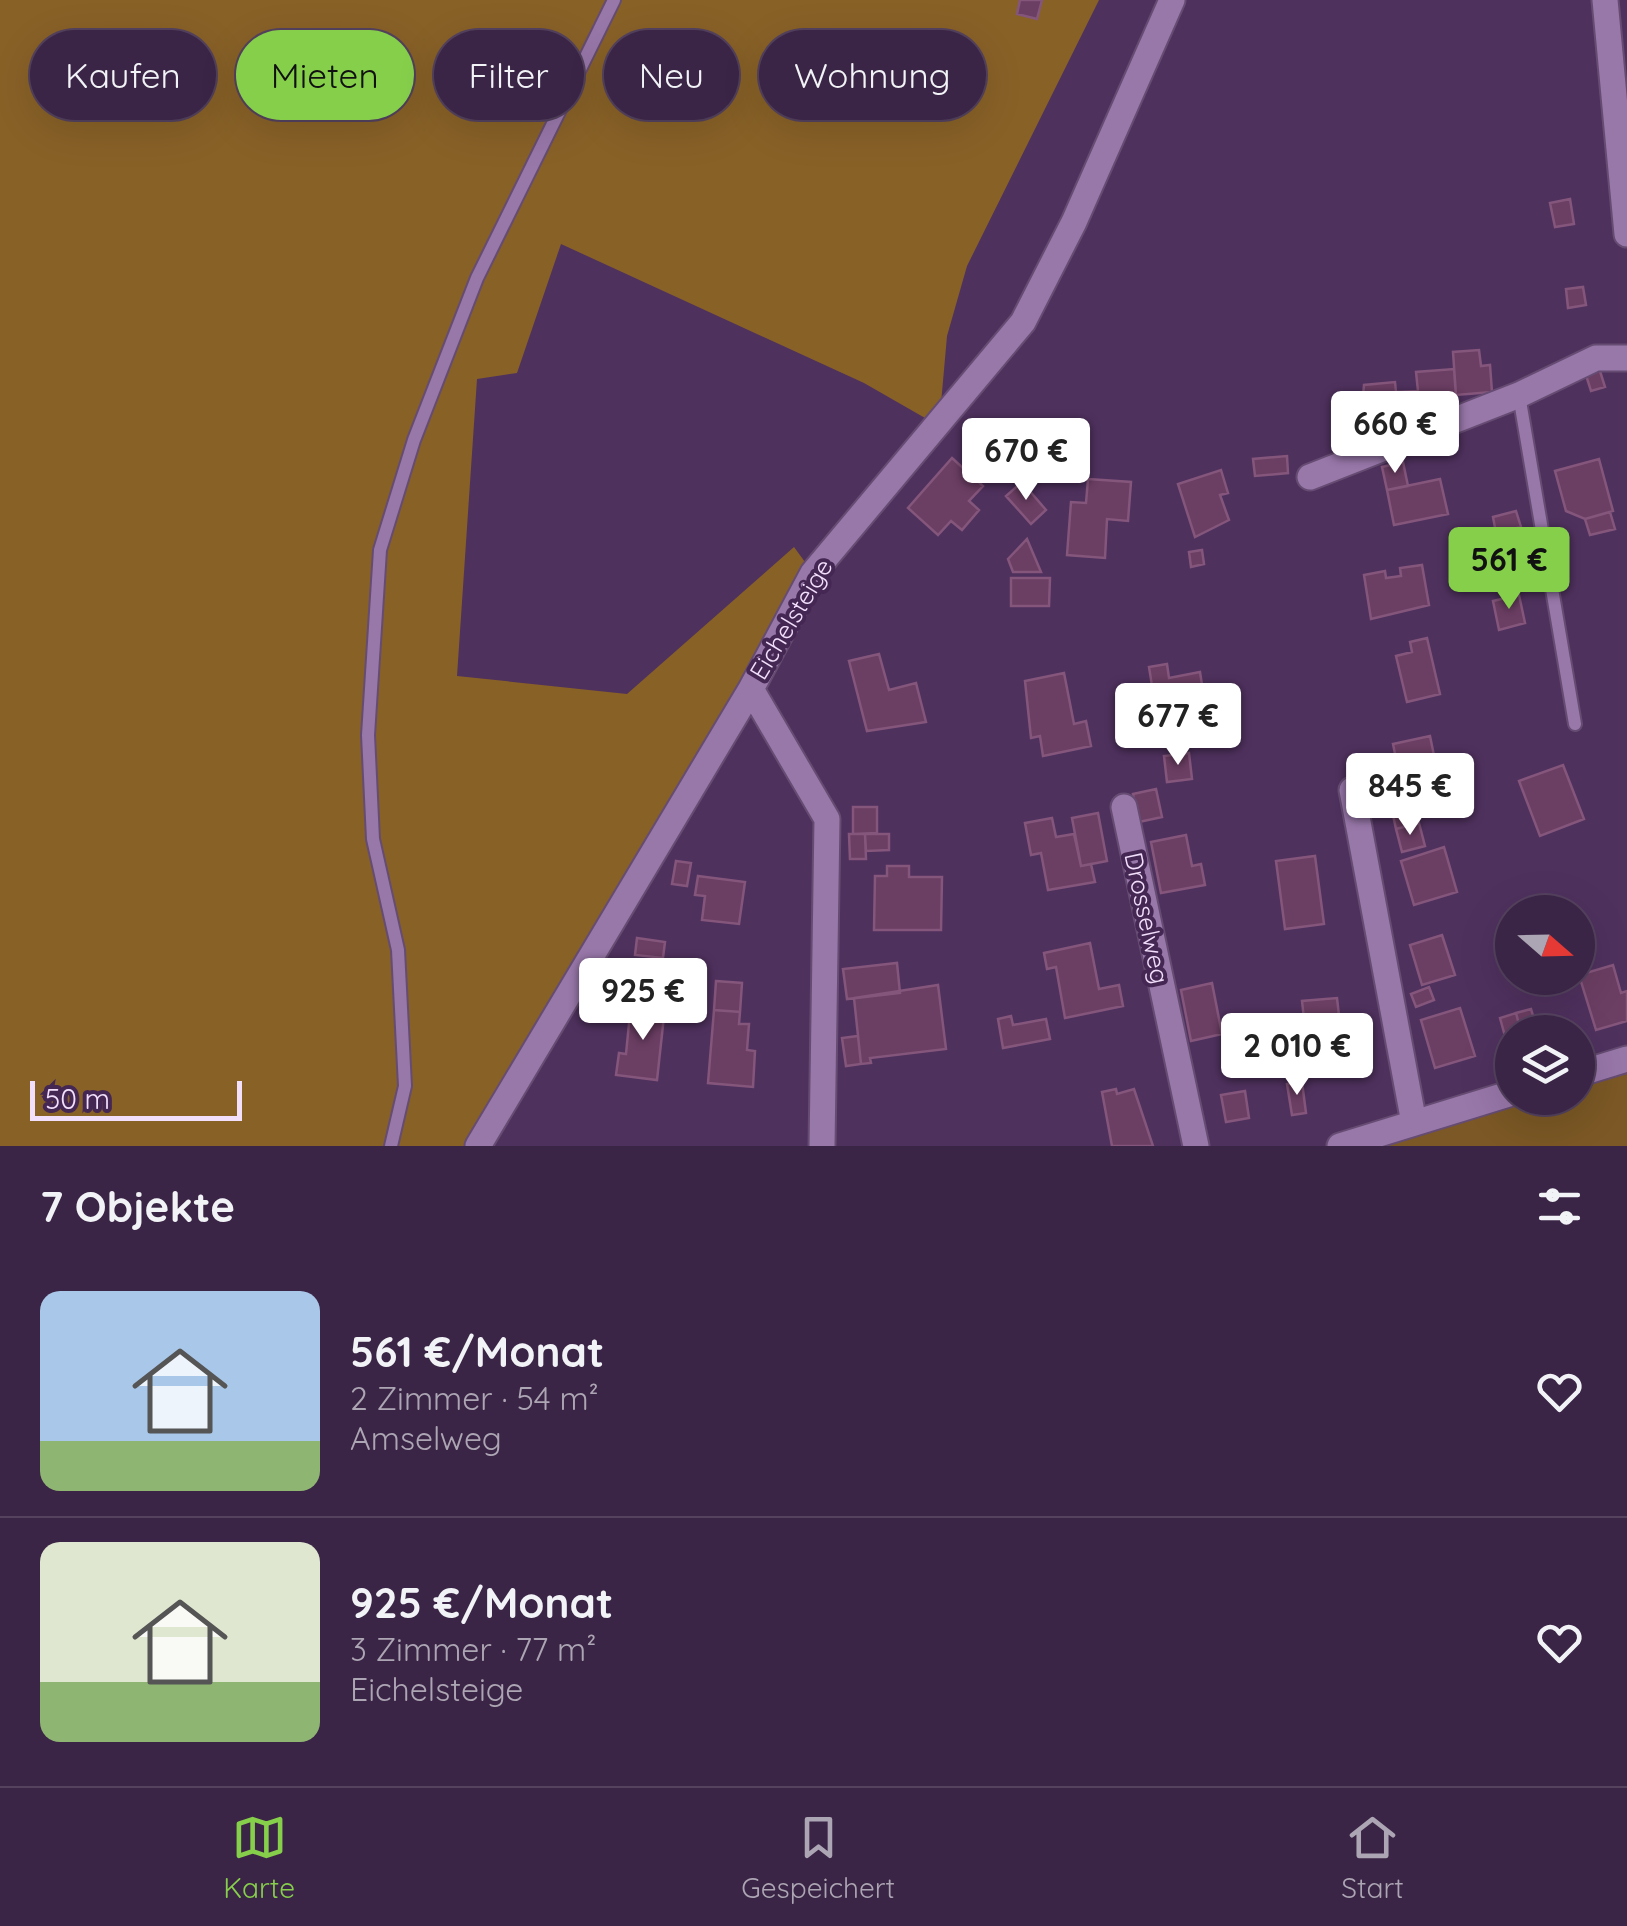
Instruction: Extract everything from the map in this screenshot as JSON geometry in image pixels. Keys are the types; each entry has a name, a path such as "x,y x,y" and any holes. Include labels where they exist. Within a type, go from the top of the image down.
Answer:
{"street":[{"name":"Eichelsteige","path":"488,1139 751,688 813,573 1023,322 1074,222 1172,0"},
{"path":"1605,0 1627,234"},
{"path":"1310,477 1519,395 1596,358 1627,358"},
{"path":"751,688 827,819 822,1146"},
{"path":"1352,790 1414,1123"},
{"name":"Drosselweg","path":"1124,807 1196,1146"},
{"path":"1595,1069 1627,1060"},
{"path":"1340,1146 1495,1099"}],"lane":[{"path":"391,1146 405,1086 398,950 373,839 368,735 380,550 414,440 477,278 614,0"},
{"path":"1519,395 1575,724"}],"shaded area":[{"path":"0,0 1099,0 967,266 947,336 939,426 864,383 561,244 517,373 477,379 457,676 627,694 794,547 813,573 476,1146 0,1146"},
{"path":"1627,1059 1627,1146 1340,1146 1495,1103 1495,1115 1595,1115 1595,1069"}],"building":[{"path":"1020,0 1042,0 1037,19 1017,14"},
{"path":"1570,199 1574,224 1555,227 1550,203"},
{"path":"1583,287 1586,305 1568,308 1566,289"},
{"path":"1479,350 1481,366 1490,365 1492,392 1456,395 1453,352"},
{"path":"1599,368 1605,387 1591,391 1585,372"},
{"path":"1454,369 1457,411 1419,414 1420,426 1396,427 1397,436 1368,438 1366,419 1361,420 1364,385 1395,382 1396,392 1418,391 1416,372"},
{"path":"1287,456 1288,473 1255,476 1253,459"},
{"path":"952,458 983,486 969,501 979,510 962,530 951,521 938,535 908,508"},
{"path":"1599,459 1613,511 1585,519 1566,511 1555,471"},
{"path":"1403,462 1408,486 1387,490 1382,467"},
{"path":"1221,470 1228,493 1220,495 1229,520 1195,537 1178,484"},
{"path":"1088,479 1131,482 1128,521 1107,519 1105,558 1067,555 1071,502 1086,503"},
{"path":"1440,479 1448,514 1394,525 1387,490"},
{"path":"1022,482 1046,510 1031,524 1006,496"},
{"path":"1516,511 1521,527 1496,533 1493,517"},
{"path":"1610,512 1615,529 1590,535 1585,519"},
{"path":"1521,527 1527,553 1497,561 1490,535"},
{"path":"1027,539 1041,572 1013,572 1008,559"},
{"path":"1202,550 1204,564 1191,567 1189,552"},
{"path":"1422,565 1429,605 1371,619 1364,575 1385,571 1386,578 1401,576 1400,568"},
{"path":"1011,578 1050,578 1049,606 1011,606"},
{"path":"1519,595 1525,623 1499,630 1493,601"},
{"path":"1427,638 1440,694 1407,702 1396,656 1412,652 1410,642"},
{"path":"879,654 889,690 916,683 926,722 867,731 849,661"},
{"path":"1167,664 1169,678 1200,672 1203,691 1189,693 1196,737 1161,742 1149,667"},
{"path":"1064,673 1074,724 1086,721 1091,746 1043,756 1040,736 1031,738 1025,681"},
{"path":"1430,736 1440,785 1403,793 1393,744"},
{"path":"1189,753 1192,779 1167,782 1164,756"},
{"path":"1563,765 1584,819 1540,836 1519,781"},
{"path":"1156,789 1162,817 1139,822 1133,794"},
{"path":"1414,797 1416,811 1393,815 1390,802"},
{"path":"853,807 877,807 877,833 853,834"},
{"path":"1416,811 1419,823 1396,829 1393,815"},
{"path":"1098,813 1107,861 1081,866 1072,818"},
{"path":"1052,818 1056,837 1074,834 1081,866 1091,864 1095,882 1048,890 1041,853 1031,855 1025,823"},
{"path":"1419,823 1425,846 1402,852 1396,829"},
{"path":"849,834 865,834 866,859 850,859"},
{"path":"865,834 889,834 889,850 866,851"},
{"path":"1186,835 1192,866 1201,864 1205,885 1161,893 1151,842"},
{"path":"1444,847 1457,892 1414,905 1401,861"},
{"path":"1315,856 1324,924 1285,929 1276,861"},
{"path":"676,861 691,863 687,886 672,884"},
{"path":"887,866 909,866 909,877 942,877 941,930 874,930 875,876 887,876"},
{"path":"698,876 745,882 739,924 702,920 705,896 695,895"},
{"path":"1442,935 1455,975 1422,985 1410,945"},
{"path":"637,938 665,942 663,958 635,955"},
{"path":"1090,943 1099,989 1119,985 1123,1006 1065,1018 1056,967 1047,969 1044,953"},
{"path":"897,963 900,993 847,999 843,969"},
{"path":"1613,965 1621,993 1627,991 1627,1021 1596,1030 1595,1015 1591,1015 1585,995 1595,995 1595,970"},
{"path":"716,981 742,983 740,1012 714,1010"},
{"path":"1212,983 1222,1034 1191,1041 1181,990"},
{"path":"938,985 946,1049 870,1058 871,1063 861,1064 854,998"},
{"path":"1429,987 1434,1000 1416,1007 1411,994"},
{"path":"1337,998 1342,1042 1349,1042 1351,1065 1303,1070 1302,1055 1308,1054 1302,1001"},
{"path":"631,1003 665,1007 657,1080 616,1075 619,1053 626,1054"},
{"path":"1460,1008 1475,1056 1435,1068 1421,1020"},
{"path":"1531,1009 1533,1015 1517,1015"},
{"path":"714,1010 740,1012 739,1024 749,1024 747,1050 755,1051 753,1087 708,1083"},
{"path":"1011,1016 1013,1025 1046,1019 1050,1039 1003,1048 998,1019"},
{"path":"858,1036 861,1064 846,1066 842,1038"},
{"path":"1302,1082 1306,1113 1292,1115 1287,1084"},
{"path":"1116,1089 1117,1094 1134,1089 1153,1146 1112,1146 1102,1092"},
{"path":"1245,1091 1249,1118 1226,1122 1221,1095"}]}
